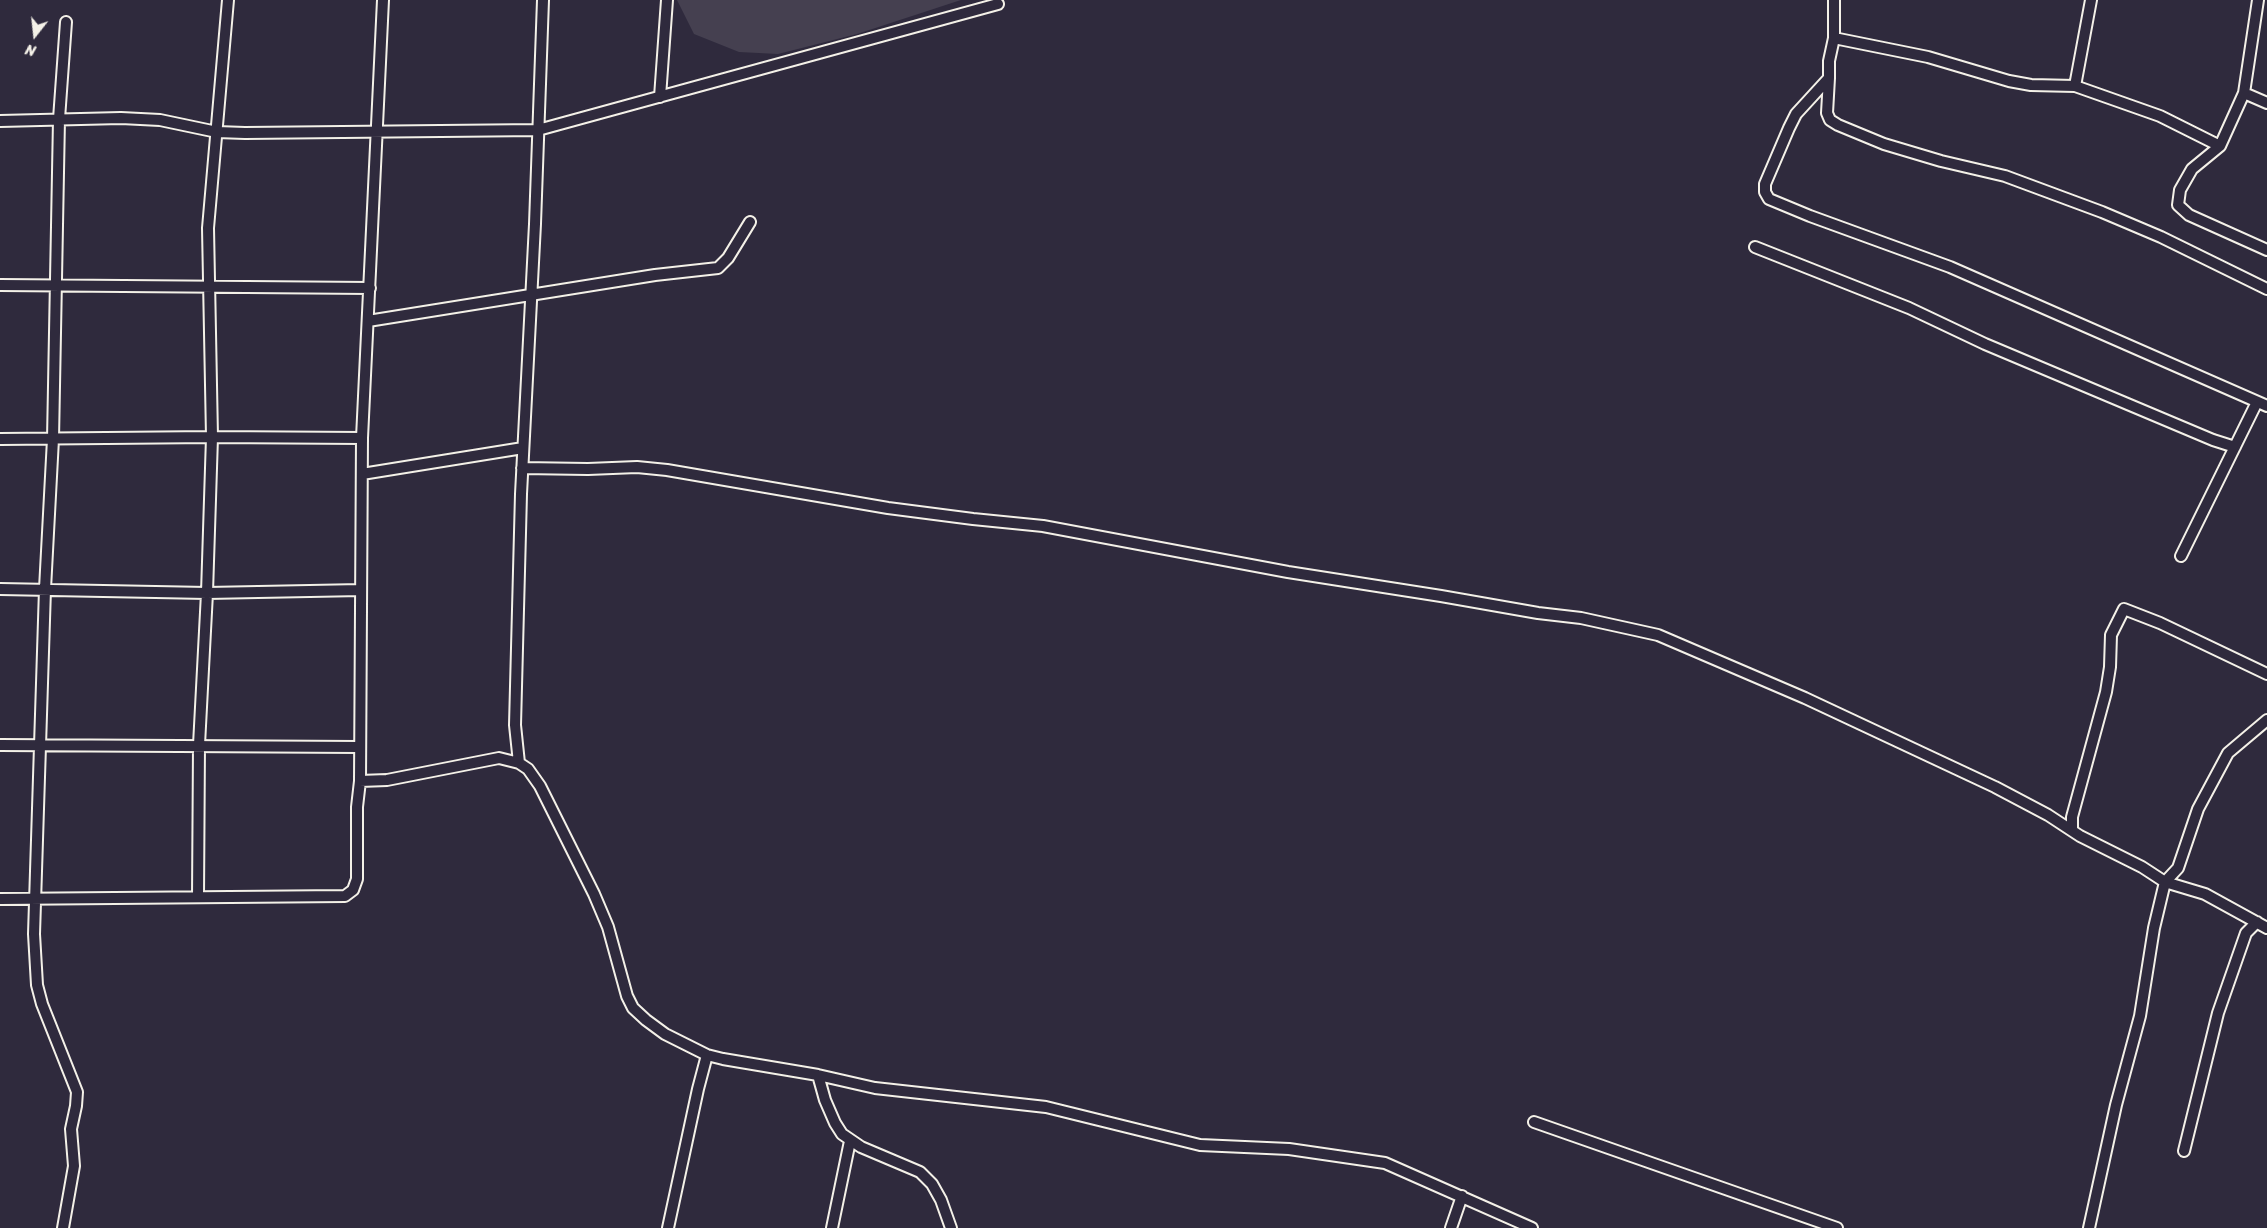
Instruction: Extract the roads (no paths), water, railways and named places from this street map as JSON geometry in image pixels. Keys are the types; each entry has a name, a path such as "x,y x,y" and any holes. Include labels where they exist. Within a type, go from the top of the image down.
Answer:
{"street":[{"path":"198,897 199,745 207,593 212,437 208,228 228,0"},
{"path":"0,899 340,897 349,894 353,890 357,879 356,807 360,781 362,438 383,0"},
{"path":"519,763 515,725 522,468 543,0"},
{"path":"660,97 667,0"},
{"path":"1834,0 1834,38 1829,60 1827,113 1830,120 1884,144 2005,176 2117,218 2161,237 2267,289"},
{"path":"2075,86 2091,0"},
{"path":"2258,0 2244,93 2220,146 2192,168 2180,190 2178,205 2189,215 2267,250"},
{"path":"0,121 121,118 160,120 217,132 538,130 998,4"},
{"path":"63,1228 74,1166 71,1130 77,1092 50,1028 37,985 34,934 42,745 45,589 53,439 59,119 66,22"},
{"path":"1834,38 1928,57 2009,81 2031,85 2075,86 2160,116 2220,146"},
{"path":"1829,78 1796,114 1765,184 1765,192 1769,198 1810,216 1950,267 2267,406"},
{"path":"2244,93 2267,103"},
{"path":"368,321 654,275 718,268 728,258 750,222"},
{"path":"1756,247 1909,308 1985,344 2213,440 2235,447"},
{"path":"0,285 370,288"},
{"path":"2181,556 2256,402"},
{"path":"0,440 212,437 362,438"},
{"path":"362,474 523,448"},
{"path":"522,468 637,467 667,470 888,508 973,520 1043,526 1288,572 1441,596 1538,614 1582,618 1646,632 1686,645 1841,714 1995,787 2072,829 2080,836 2142,867 2165,882 2205,894 2267,928"},
{"path":"0,589 207,593 361,590"},
{"path":"2072,829 2072,816 2108,679 2111,635 2124,609 2160,623 2267,674"},
{"path":"2089,1228 2116,1105 2140,1016 2154,928 2165,882 2178,868 2198,810 2228,753 2267,720"},
{"path":"0,745 359,746"},
{"path":"360,781 387,780 499,758 519,763 528,769 540,786 594,894 608,927 627,996 633,1008 665,1034 707,1055 818,1075 876,1088 1046,1107 1200,1144 1289,1149 1384,1163 1532,1228"},
{"path":"2184,1151 2218,1013 2246,933 2257,922"},
{"path":"668,1228 707,1055"},
{"path":"818,1075 825,1100 842,1134 850,1141 920,1172 932,1184 941,1200 951,1228"},
{"path":"1534,1122 1836,1228"},
{"path":"832,1228 850,1141"},
{"path":"1451,1228 1462,1196"}]}
